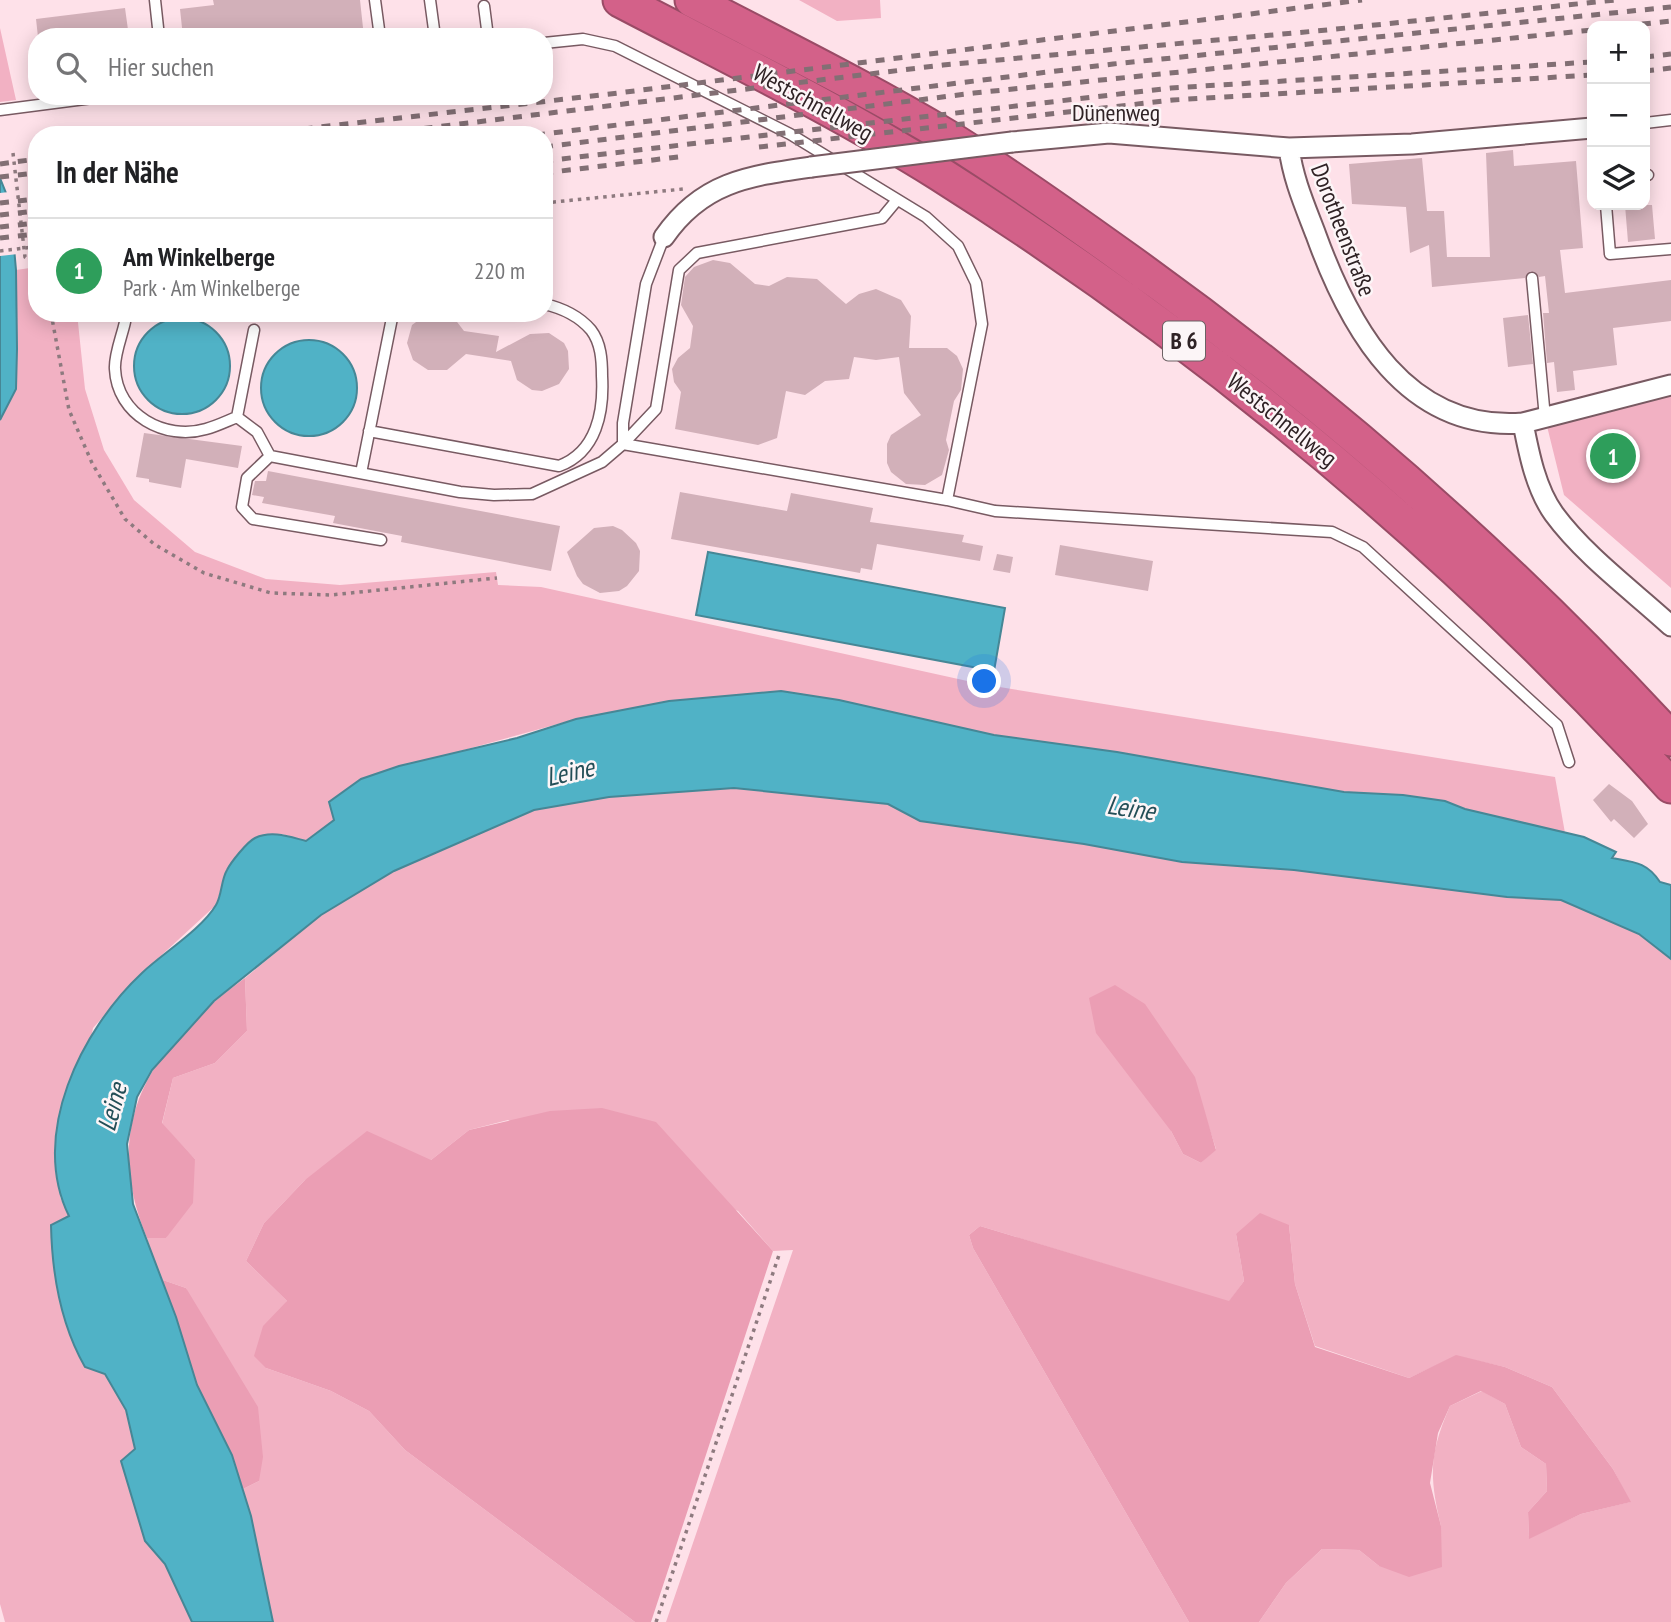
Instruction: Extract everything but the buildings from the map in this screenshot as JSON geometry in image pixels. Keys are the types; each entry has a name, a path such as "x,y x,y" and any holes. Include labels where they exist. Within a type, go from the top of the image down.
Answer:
{"highway":[{"name":"Westschnellweg","path":"620,0 806,98 937,172 1057,250 1184,341 1307,439 1422,539 1532,642 1671,786"},
{"name":"Westschnellweg","path":"692,0 949,138 1203,314 1326,412 1443,513 1554,618 1671,739"}],"street":[{"name":"Dünenweg","path":"664,237 675,221 695,202 723,185 751,175 1012,142 1109,132 1289,148 1412,144 1587,128"},
{"name":"Dorotheenstraße","path":"1289,148 1292,170 1333,283 1369,346 1411,389 1436,407 1471,421 1502,425 1545,418 1671,385"},
{"path":"1523,423 1540,487 1554,514 1574,537 1671,626"}],"lane":[{"path":"155,0 158,28"},
{"path":"375,0 379,28"},
{"path":"430,0 434,28"},
{"path":"484,6 487,28"},
{"path":"553,42 583,39 615,46 790,134 926,217 958,246 976,283 982,324 947,500"},
{"path":"0,110 41,105"},
{"path":"1650,122 1671,120"},
{"path":"270,456 494,495 532,494 602,462 656,409 679,270 697,253 882,218 897,200"},
{"path":"1606,210 1610,254 1671,249"},
{"path":"623,444 623,423 646,284 664,237"},
{"path":"1532,278 1545,418"},
{"path":"369,431 559,466 582,450 598,427 603,405 602,365 599,345 591,331 576,317 553,308"},
{"path":"125,322 115,369 125,403 143,421 171,431 204,430 237,417"},
{"path":"361,473 391,322"},
{"path":"237,417 254,330"},
{"path":"237,417 257,432 270,456"},
{"path":"623,444 947,500 995,511 1332,532 1363,548 1557,724 1569,762"},
{"path":"270,456 247,478 242,507 253,519 381,541"},
{"path":"559,466 563,481"}],"path":[{"path":"13,153 28,259"},
{"path":"553,202 723,185"},
{"path":"0,251 28,248"},
{"path":"53,322 69,410 92,463 125,519 154,544 204,573 271,593 331,595 497,578"},
{"path":"656,1622 780,1252"}],"shaded area":[{"path":"799,0 880,0 881,18 837,21"},
{"path":"0,28 16,100 0,102"},
{"path":"28,268 28,322 78,322 85,389 104,450 134,500 195,552 266,579 340,585 496,572 498,585 541,587 981,684 1555,777 1565,833 1465,809 1445,801 1403,795 1344,792 1117,752 994,735 839,700 781,691 669,701 576,719 446,755 334,820 306,841 282,834 254,838 227,869 216,905 140,975 93,1028 60,1197 69,1216 51,1225 59,1299 70,1334 85,1367 105,1373 126,1410 135,1449 121,1461 145,1541 165,1564 192,1622 5,1622 0,1604 0,420 16,389 16,270"},
{"path":"1671,385 1671,588 1564,495 1545,418"},
{"path":"734,788 888,804 920,821 1507,897 1555,899 1605,916 1660,949 1671,959 1671,1622 1259,1622 1286,1583 1322,1549 1359,1550 1379,1566 1441,1526 1433,1479 1438,1438 1450,1406 1482,1391 1505,1404 1521,1447 1546,1464 1547,1491 1528,1512 1529,1538 1581,1514 1630,1502 1613,1469 1552,1387 1505,1367 1456,1356 1409,1378 1315,1346 1295,1284 1289,1225 1236,1234 1244,1281 1229,1302 980,1226 969,1235 973,1248 1189,1622 666,1622 793,1250 773,1251 738,1211 508,1120 469,1130 431,1160 305,1180 264,1223 246,1261 287,1301 266,1368 331,1391 369,1411 405,1450 635,1622 273,1622 243,1489 259,1481 186,1288 160,1279 147,1238 166,1238 195,1159 162,1124 173,1078 215,1063 247,1031 245,978 321,915 394,871 534,810 609,797","holes":["1206,1118 1216,1149 1201,1163 1183,1154 1171,1131"]},
{"path":"245,978 247,1031 215,1063 173,1078 162,1123 195,1159 193,1203 166,1238 147,1238 134,1196 129,1158 132,1123 143,1090 160,1060 183,1031"},
{"path":"1115,985 1145,1004 1195,1077 1216,1150 1201,1163 1183,1154 1171,1131 1096,1033 1089,998"},
{"path":"602,1108 656,1122 773,1251 651,1622 635,1622 405,1450 369,1411 331,1391 266,1368 254,1356 263,1326 287,1301 246,1261 264,1223 305,1180 367,1131 431,1160 469,1130 550,1111"},
{"path":"1260,1213 1289,1225 1295,1284 1315,1347 1409,1378 1456,1355 1505,1367 1552,1387 1613,1469 1631,1502 1581,1514 1529,1539 1528,1512 1547,1491 1546,1464 1521,1447 1505,1404 1481,1391 1450,1406 1438,1433 1430,1483 1441,1526 1442,1567 1409,1577 1379,1566 1359,1550 1322,1549 1286,1583 1259,1622 1189,1622 973,1248 969,1235 980,1226 1229,1301 1244,1281 1236,1234"},
{"path":"160,1279 186,1288 258,1407 263,1457 259,1481 243,1489 232,1455 197,1385"}],"water":[{"path":"0,178 10,203 16,270 17,349 16,389 0,420"},
{"path":"164,322 200,322 209,326 222,339 229,357 229,375 222,393 209,406 191,413 173,413 155,406 142,393 135,375 135,357 142,339 155,326"},
{"path":"309,340 327,344 343,354 353,370 357,388 353,406 343,422 327,432 309,436 291,432 275,422 265,406 261,388 265,370 275,354 291,344"},
{"path":"708,552 1005,608 994,671 696,615"},
{"name":"Leine","path":"781,691 839,700 994,735 1117,752 1344,792 1403,795 1445,801 1465,809 1584,837 1616,852 1612,858 1639,864 1650,870 1660,882 1671,885 1671,959 1639,934 1561,900 1507,897 1294,870 1182,862 1084,844 920,821 888,804 734,788 609,797 534,810 394,871 321,915 214,1001 152,1070 137,1097 127,1144 133,1204 176,1317 197,1385 232,1455 251,1516 273,1622 192,1622 165,1564 145,1541 121,1461 135,1449 126,1410 105,1374 85,1367 77,1351 59,1299 53,1262 51,1225 69,1216 58,1185 55,1152 58,1119 68,1086 99,1024 142,973 192,932 209,914 218,901 227,870 248,844 255,838 268,835 306,841 334,820 329,802 361,779 399,766 517,738 576,719 669,701"}],"pier":[{"path":"9,192 14,203 18,254 0,256 0,193"}],"railway":[{"path":"553,100 1362,0"},
{"path":"444,126 943,65 1327,30 1615,0"},
{"path":"553,133 1113,64 1671,7"},
{"path":"1650,23 1671,21"},
{"path":"553,146 974,93 1587,31"},
{"path":"1650,56 1671,54"},
{"path":"553,160 1171,88 1587,62"},
{"path":"1650,70 1671,68"},
{"path":"759,147 1173,100 1587,75"},
{"path":"329,126 513,105"},
{"path":"553,172 686,156"},
{"path":"0,164 28,160"},
{"path":"0,177 28,174"},
{"path":"0,203 28,200"},
{"path":"0,215 28,212"},
{"path":"0,227 28,224"},
{"path":"0,238 28,235"}],"place":[{"name":"Am Winkelberge","path":"1613,456"}]}
